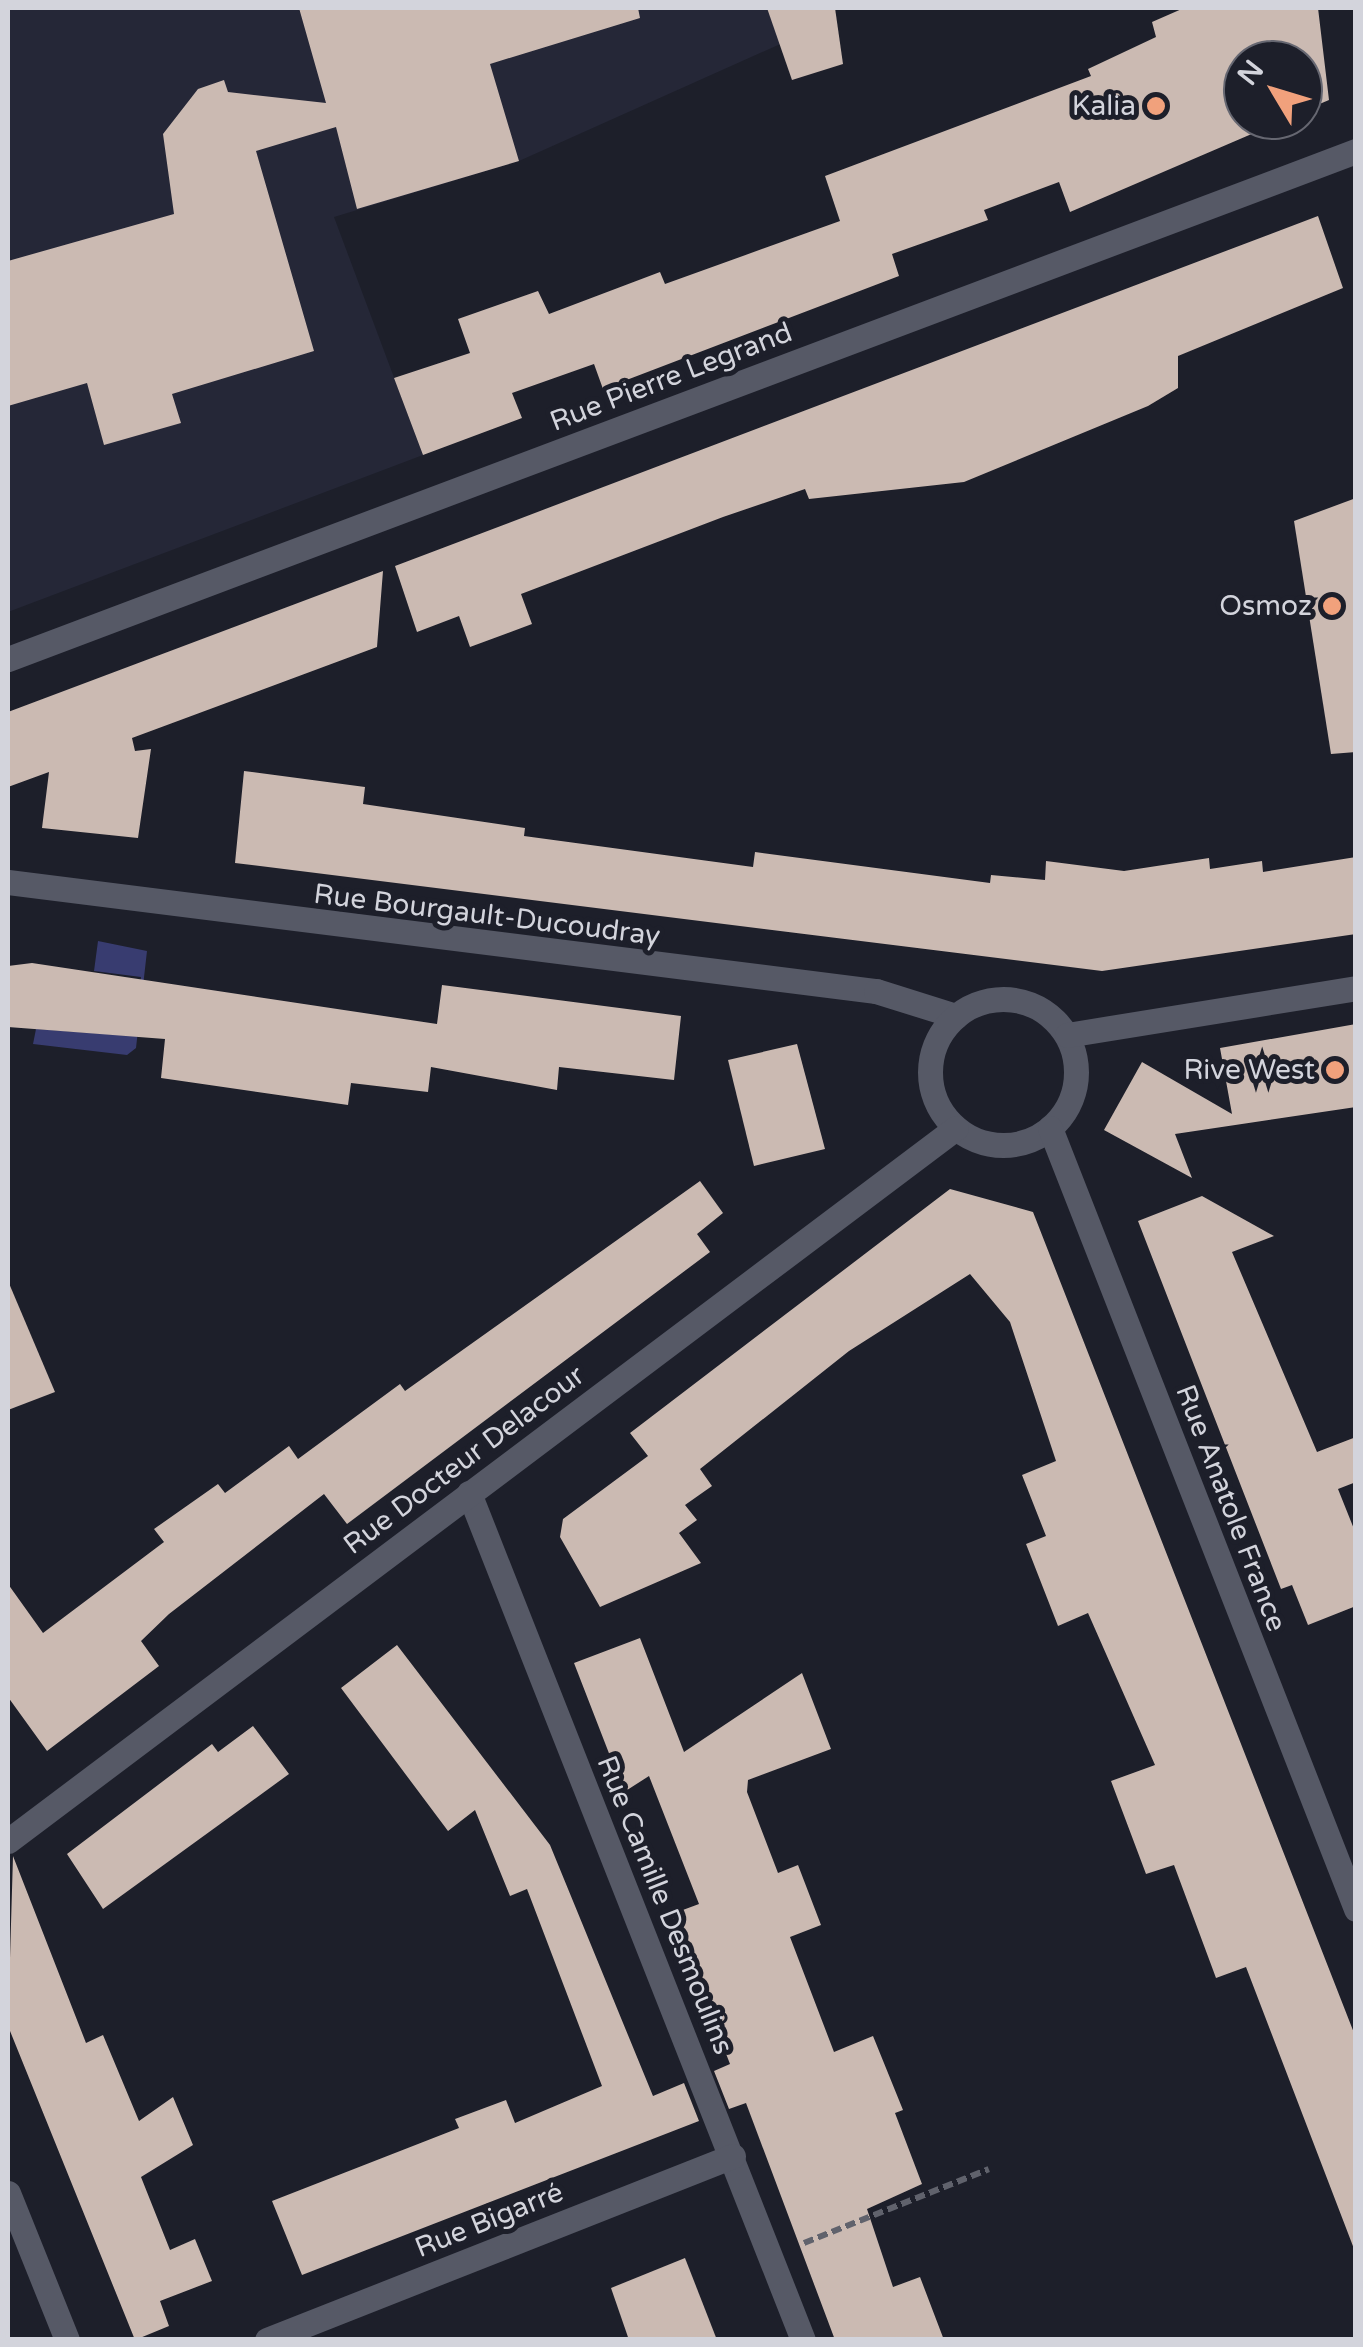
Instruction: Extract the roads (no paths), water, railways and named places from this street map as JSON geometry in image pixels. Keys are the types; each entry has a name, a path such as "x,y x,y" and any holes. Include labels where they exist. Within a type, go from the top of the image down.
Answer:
{"street":[{"name":"Rue Pierre Legrand","path":"8,659 1356,151"},
{"name":"Rue Bourgault-Ducoudray","path":"8,882 876,990 956,1016"},
{"path":"1067,1035 1108,1021 1356,988"},
{"path":"1016,1000 1067,1035 1075,1084 1050,1128 1003,1146 956,1128 936,1097 931,1059 956,1016 1016,1000"},
{"name":"Rue Docteur Delacour","path":"8,1840 956,1128"},
{"name":"Rue Anatole France","path":"1050,1128 1356,1910"},
{"name":"Rue Camille Desmoulins","path":"469,1493 803,2340"},
{"name":"Rue Bigarré","path":"267,2340 733,2156"},
{"path":"8,2193 68,2340"}],"place":[{"name":"Kalia","path":"1156,106"},
{"name":"Osmoz","path":"1332,606"},
{"name":"Rive West","path":"1335,1070"}]}
